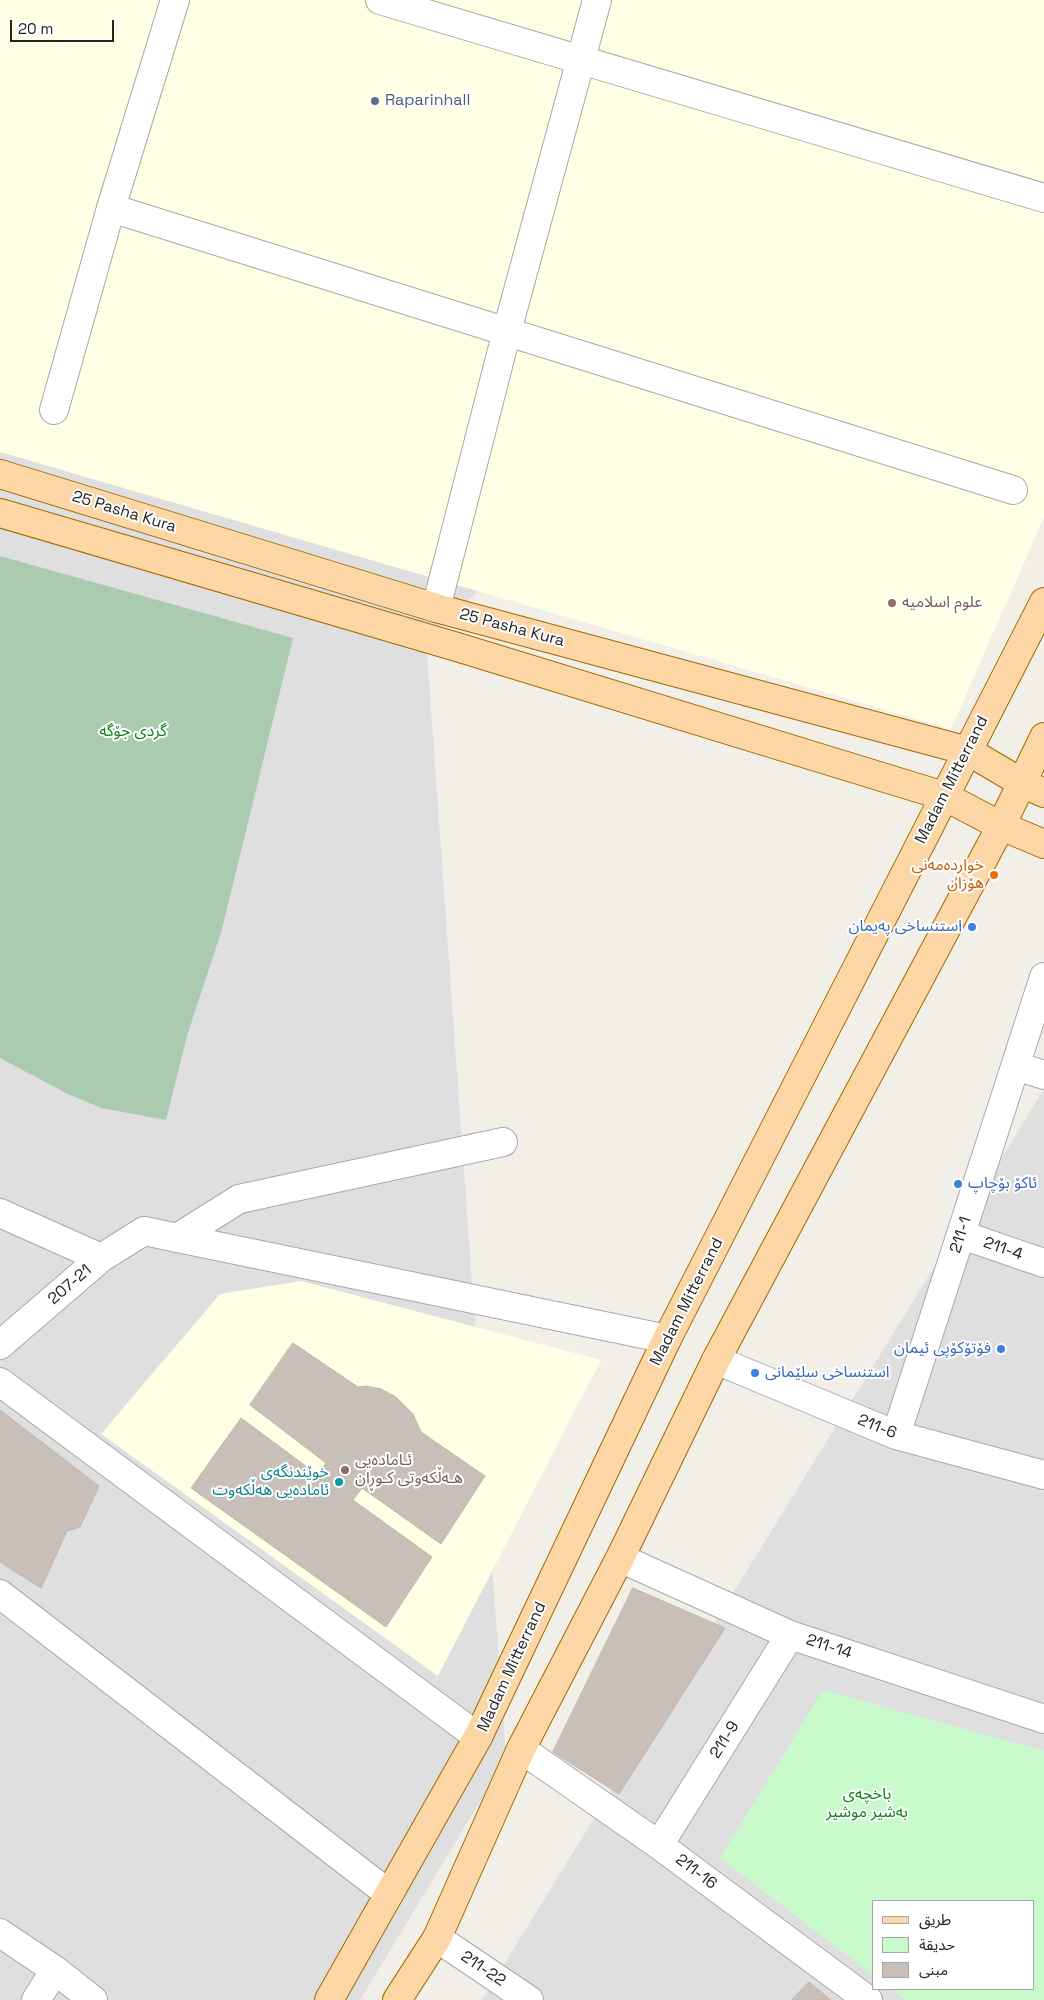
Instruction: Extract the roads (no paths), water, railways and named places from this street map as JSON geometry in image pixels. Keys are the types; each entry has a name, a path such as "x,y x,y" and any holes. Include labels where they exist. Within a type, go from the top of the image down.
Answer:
{"main road":[{"name":"25 Pasha Kura","path":"0,474 436,608 968,751 1033,788"},
{"name":"25 Pasha Kura","path":"0,513 457,647 944,796 1001,826 1044,844"},
{"name":"Madam Mitterrand","path":"329,2000 478,1737 667,1339 1044,602"},
{"path":"397,2000 437,1938 521,1749 620,1558 716,1360 1001,826 1033,788 1044,737"}],"street":[{"path":"54,410 110,208 174,0"},
{"path":"380,0 1044,196"},
{"path":"436,608 507,331 597,0"},
{"path":"110,208 1013,490"},
{"name":"211-1","path":"896,1435 1044,977"},
{"path":"1016,1066 1044,1075"},
{"path":"177,1238 239,1199 502,1142"},
{"path":"0,1213 101,1258"},
{"name":"207-21","path":"0,1345 101,1258 144,1231 177,1238"},
{"name":"211-4","path":"962,1234 1044,1263"},
{"path":"177,1238 667,1339"},
{"name":"211-6","path":"716,1360 896,1435 1044,1474"},
{"path":"0,1382 478,1737"},
{"name":"211-14","path":"620,1558 790,1635 1044,1719"},
{"path":"0,1594 389,1894"},
{"name":"211-9","path":"659,1845 790,1635"},
{"name":"211-16","path":"521,1749 659,1845 868,2000"},
{"path":"0,1933 55,1970 94,2000"},
{"name":"211-22","path":"437,1938 529,2000"},
{"path":"36,2000 55,1970"}],"place":[{"name":"Raparinhall","path":"375,101"},
{"name":"علوم اسلاميه","path":"892,603"},
{"name":"خواردە‌مە‌نی ھۆزان","path":"994,875"},
{"name":"استنساخی پە‌یمان","path":"972,927"},
{"name":"ئاکۆ بۆچاپ","path":"958,1184"},
{"name":"فۆتۆکۆپی ئیمان","path":"1001,1349"},
{"name":"استنساخی سلێمانی","path":"755,1373"},
{"name":"ئـامادەیی هـەڵکەوتی کـوڕان","path":"345,1470"},
{"name":"خوێندنگەی ئامادەیی هەڵکەوت","path":"339,1482"}],"park label":[{"name":"گردی جۆگە","path":"133,732"},
{"name":"باخچەی بەشیر موشیر","path":"867,1804"}]}
